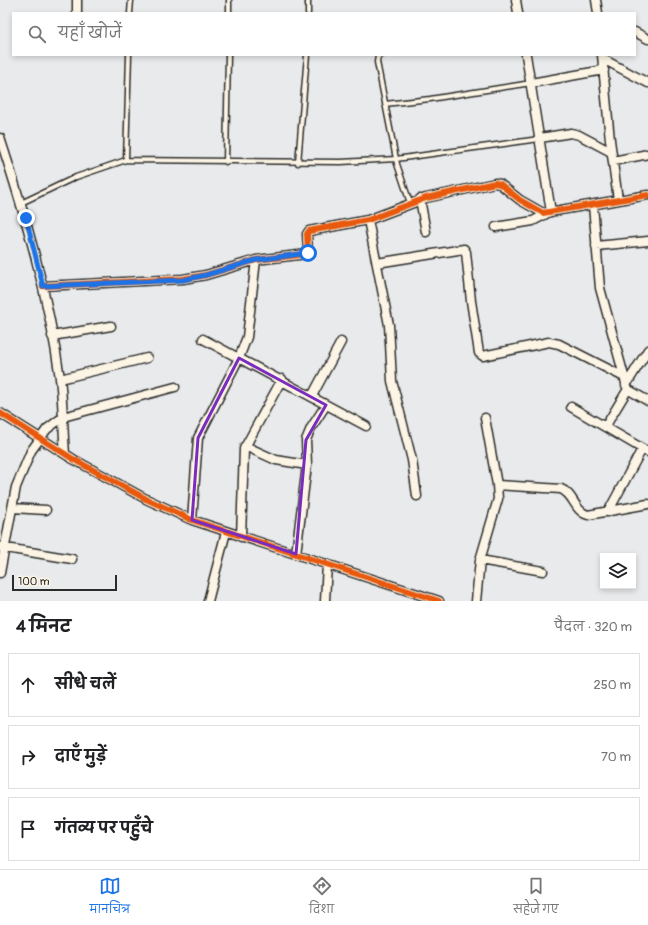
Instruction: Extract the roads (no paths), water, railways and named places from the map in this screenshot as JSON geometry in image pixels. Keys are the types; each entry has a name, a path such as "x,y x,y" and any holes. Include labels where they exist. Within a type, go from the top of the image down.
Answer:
{"street":[{"path":"77,0 77,12"},
{"path":"516,0 518,12"},
{"path":"596,0 598,12"},
{"path":"636,33 648,39"},
{"path":"526,56 540,138 549,212"},
{"path":"602,57 611,152 618,200"},
{"path":"602,57 648,83"},
{"path":"531,83 604,70"},
{"path":"540,138 571,133 579,135 611,152"},
{"path":"0,138 21,203 43,286 60,379 65,454"},
{"path":"613,161 648,154"},
{"path":"43,286 183,280 206,275 256,260 307,254 307,232 368,220 420,200 495,183 500,184 539,211 549,212 648,195"},
{"path":"420,200 426,232"},
{"path":"593,205 600,288 626,384"},
{"path":"496,227 533,221 549,212"},
{"path":"368,220 389,325 392,381 412,460 417,496"},
{"path":"596,246 648,241"},
{"path":"377,264 464,249 466,252 471,302 479,353 483,356 549,342 559,344 626,384 648,401"},
{"path":"192,520 198,438 239,358 247,337 256,260"},
{"path":"52,336 111,326"},
{"path":"203,338 282,379 326,405 366,426"},
{"path":"312,396 341,342"},
{"path":"605,427 626,384 648,350"},
{"path":"60,379 147,358"},
{"path":"241,537 242,468 245,446 282,379"},
{"path":"0,573 2,548 22,470 39,438 62,417 175,387"},
{"path":"296,554 308,434 326,405"},
{"path":"571,407 645,450 608,512"},
{"path":"0,413 65,454 146,499 192,520 438,601"},
{"path":"476,601 480,560 497,503 497,484 485,418"},
{"path":"245,446 276,460 306,465"},
{"path":"497,484 561,489 567,493 581,513 588,515 648,504"},
{"path":"12,508 46,510"},
{"path":"208,601 226,532"},
{"path":"2,548 72,559"},
{"path":"480,560 543,571"},
{"path":"325,601 327,564"}],"lane":[{"path":"130,12 131,0"},
{"path":"229,0 229,12"},
{"path":"308,0 308,12"},
{"path":"126,160 129,56"},
{"path":"226,162 228,56"},
{"path":"298,163 307,56"},
{"path":"378,56 377,62 396,159 410,203"},
{"path":"386,104 430,99 531,83"},
{"path":"21,203 76,177 126,160 298,163 396,159 540,138"}]}
